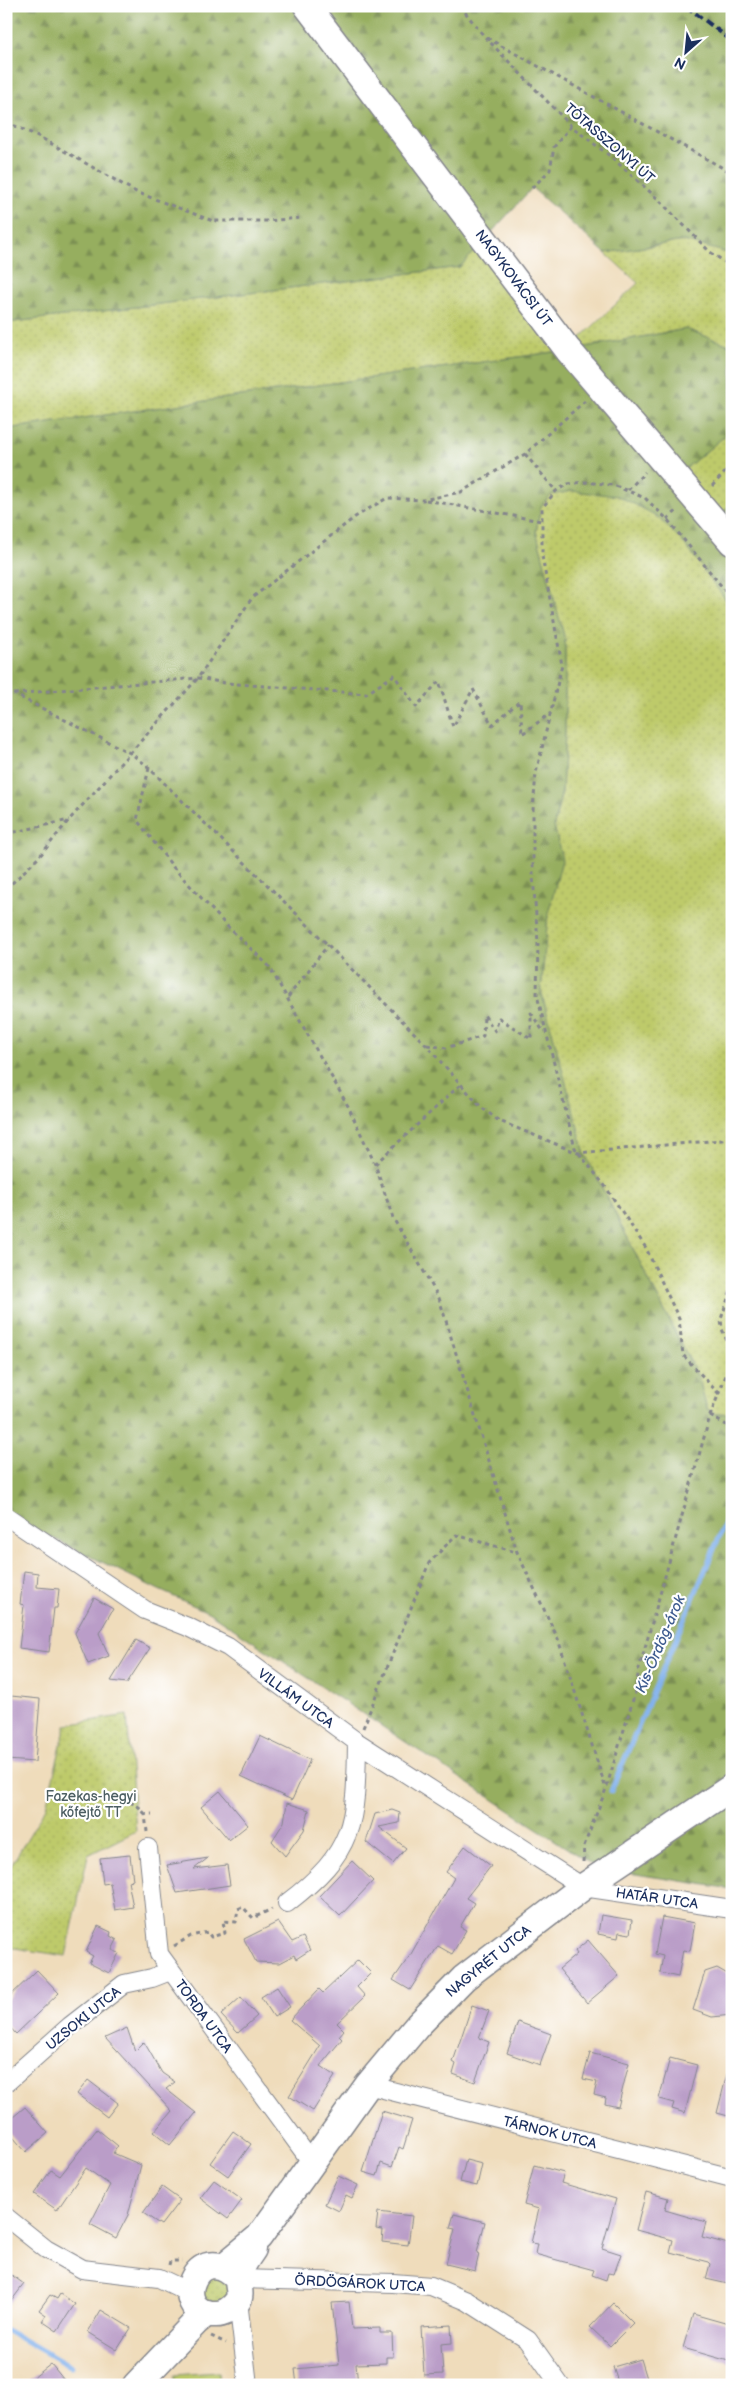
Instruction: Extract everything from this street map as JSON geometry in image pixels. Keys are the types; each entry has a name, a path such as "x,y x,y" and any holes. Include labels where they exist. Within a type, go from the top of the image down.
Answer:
{"street":[{"name":"NAGYKOVÁCSI ÚT","path":"306,6 599,389 732,542"},
{"name":"VILLÁM UTCA","path":"6,1516 145,1610 188,1627 228,1647 357,1742 583,1887"},
{"path":"287,1903 322,1874 346,1841 357,1799 357,1742"},
{"name":"NAGYRÉT UTCA","path":"136,2385 178,2340 191,2318 232,2295 313,2164 368,2085 418,2025 464,1978 583,1887 732,1787"},
{"name":"TORDA UTCA","path":"148,1848 159,1954 313,2164"},
{"name":"HATÁR UTCA","path":"583,1887 732,1909"},
{"name":"UZSOKI UTCA","path":"6,2083 70,2026 124,1984 152,1978 170,1971"},
{"name":"TÁRNOK UTCA","path":"368,2085 732,2178"},
{"path":"6,2216 46,2249 82,2269 159,2278 178,2287 232,2295 248,2385"},
{"name":"ÖRDÖGÁROK UTCA","path":"232,2295 432,2286 467,2301 528,2340 560,2385"}],"path":[{"name":"TÓTASSZONYI ÚT","path":"460,6 484,36 571,126 610,156 658,199 710,252 732,268"},
{"path":"484,36 732,173"},
{"path":"6,129 15,126 38,136 136,192 213,221 266,221 301,218"},
{"path":"532,188 550,170 554,147 571,126"},
{"path":"423,500 461,492 525,454 599,389"},
{"path":"525,454 556,491"},
{"path":"628,490 658,458"},
{"path":"693,497 712,486 732,464"},
{"path":"719,1394 683,1355 679,1319 646,1248 605,1186 578,1153 571,1136 537,995 538,942 532,876 533,810 536,773 562,666 542,556 540,521 542,508 556,491 568,484 585,482 613,485 645,498 656,508 732,600"},
{"path":"6,890 39,857 69,820 198,678 252,598 355,518 387,498 423,500 540,521"},
{"path":"14,694 198,678 225,683 366,694 394,674 416,707 439,682 453,727 473,689 492,725 520,701 522,734 552,713"},
{"path":"6,690 130,753 149,768 426,1045 481,1107 499,1120 578,1153 732,1138"},
{"path":"149,768 137,820 180,874 226,925 269,966 348,1106 375,1164 393,1218 439,1298 517,1552 558,1639 606,1788"},
{"path":"6,834 69,820"},
{"path":"288,997 328,945"},
{"path":"426,1045 446,1048 483,1036 484,1015 495,1031 499,1018 531,1039 531,1013 545,1033"},
{"path":"375,1164 460,1085"},
{"path":"583,1887 584,1846 606,1788 635,1693 639,1668 710,1416 731,1359 730,1348 722,1329 721,1319 732,1287"},
{"path":"710,1416 732,1428"},
{"path":"357,1742 429,1564 456,1535 517,1552"},
{"path":"130,1802 145,1814 148,1848"},
{"path":"145,1814 152,1814"},
{"path":"192,1936 208,1932 211,1937 224,1932 223,1921 236,1922 238,1910 243,1907 253,1918 287,1903"},
{"path":"6,1928 11,1924"}],"green space":[{"path":"6,6 732,6 732,254 684,241 605,253 532,188 460,267 6,323"},
{"path":"484,238 568,350 6,429 6,323 460,267"},
{"path":"684,241 732,254 732,346 686,329 568,350 638,283 605,253"},
{"path":"686,329 732,346 732,430 680,473 720,515 732,504 732,608 683,542 658,517 638,506 618,496 572,491 551,495 541,506 536,531 565,640 565,733 562,791 554,825 562,860 548,914 541,991 585,1154 699,1379 707,1409 717,1414 732,1413 732,1889 597,1868 208,1612 6,1515 6,429 568,350"},
{"path":"732,430 732,504 720,515 680,473"},
{"path":"572,491 618,496 637,504 654,515 683,543 732,608 732,1413 717,1414 707,1409 699,1379 585,1154 541,991 548,914 561,860 554,825 562,791 565,733 565,640 536,531 541,506 551,495"},
{"name":"Fazekas-hegyi kőfejtő TT","path":"127,1715 136,1831 88,1855 66,1956 8,1947 6,1942 6,1874 46,1807 66,1725"},
{"path":"195,2275 238,2279 215,2315 191,2282"},
{"path":"218,2372 219,2385 174,2385 174,2375"}],"building":[{"path":"24,1571 38,1573 37,1587 59,1589 57,1608 54,1608 49,1652 19,1648 24,1605 20,1604"},
{"path":"94,1598 113,1609 99,1633 109,1656 88,1664 75,1633"},
{"path":"136,1640 150,1648 127,1683 111,1681"},
{"path":"11,1696 40,1699 35,1762 6,1760"},
{"path":"260,1736 310,1760 292,1800 241,1776"},
{"path":"220,1791 248,1825 229,1840 201,1807"},
{"path":"287,1803 309,1810 304,1830 285,1856 272,1841 284,1822"},
{"path":"392,1810 400,1813 399,1823 379,1827 406,1848 393,1864 366,1842 375,1814"},
{"path":"465,1846 491,1866 466,1898 474,1903 460,1927 466,1930 452,1954 438,1946 410,1990 393,1980 411,1954 454,1878 446,1872"},
{"path":"130,1855 133,1880 128,1881 133,1907 115,1910 110,1883 103,1884 100,1858"},
{"path":"208,1858 194,1869 227,1865 230,1885 177,1893 167,1865"},
{"path":"352,1861 373,1881 340,1916 319,1896"},
{"path":"601,1915 632,1920 630,1934 619,1932 618,1938 598,1934"},
{"path":"662,1917 695,1923 690,1951 683,1950 678,1977 660,1973 663,1956 655,1954"},
{"path":"278,1922 292,1942 303,1937 310,1950 296,1959 294,1955 279,1963 256,1962 244,1939"},
{"path":"98,1926 111,1932 110,1936 117,1940 112,1950 119,1953 109,1973 89,1963 93,1956 86,1952"},
{"path":"588,1940 619,1976 587,2003 559,1969 577,1954 575,1951"},
{"path":"358,1960 371,1973 357,1987 365,1996 337,2023 344,2030 339,2036 342,2039 320,2066 335,2076 313,2111 289,2096 320,2046 290,2020 319,1989 323,1993"},
{"path":"717,1968 731,1976 732,2015 712,2017 693,2010 705,1972"},
{"path":"37,1970 59,1993 16,2034 6,2023 6,2000"},
{"path":"277,1987 290,2007 274,2017 261,1997"},
{"path":"241,1997 257,2016 238,2033 221,2015"},
{"path":"472,2005 489,2011 479,2038 489,2042 475,2082 453,2074 456,2064 453,2062"},
{"path":"518,2022 551,2034 540,2065 507,2053"},
{"path":"127,2028 135,2051 144,2042 162,2073 175,2082 166,2089 196,2113 170,2145 154,2132 172,2111 105,2038"},
{"path":"590,2053 629,2063 618,2107 605,2104 606,2098 594,2095 597,2082 583,2079"},
{"path":"670,2058 697,2065 685,2113 672,2109 674,2103 659,2099"},
{"path":"727,2074 732,2075 732,2117 717,2113"},
{"path":"88,2080 118,2103 107,2117 77,2094"},
{"path":"25,2107 48,2133 26,2152 6,2129 6,2123"},
{"path":"382,2111 412,2120 403,2149 399,2147 392,2167 381,2163 377,2176 363,2172"},
{"path":"97,2129 118,2146 113,2153 141,2165 128,2215 116,2238 90,2224 110,2185 86,2168 57,2210 34,2194 51,2170 60,2176"},
{"path":"233,2131 251,2144 228,2176 210,2163"},
{"path":"466,2160 482,2164 477,2186 460,2182"},
{"path":"534,2165 564,2173 561,2183 616,2199 602,2248 621,2254 614,2274 608,2273 606,2280 592,2275 594,2270 535,2254 537,2244 531,2243 539,2209 524,2205"},
{"path":"338,2176 358,2185 352,2198 346,2195 339,2211 325,2204"},
{"path":"214,2180 242,2200 228,2219 200,2198"},
{"path":"162,2187 180,2200 161,2225 143,2213"},
{"path":"646,2192 668,2198 665,2210 706,2222 702,2237 732,2245 732,2271 728,2284 706,2279 710,2264 708,2262 670,2252 673,2240 636,2230"},
{"path":"378,2212 412,2216 408,2245 382,2242 383,2230 376,2229"},
{"path":"454,2214 485,2222 477,2253 479,2254 475,2271 446,2264 455,2229 450,2228"},
{"path":"6,2271 24,2284 6,2308"},
{"path":"60,2294 75,2304 57,2331 42,2321 46,2315 39,2310 50,2295 57,2299"},
{"path":"349,2302 352,2329 380,2328 380,2333 392,2333 393,2357 386,2357 386,2363 356,2364 358,2385 297,2385 295,2369 339,2365 332,2303"},
{"path":"613,2303 633,2323 610,2346 590,2327"},
{"path":"101,2310 131,2328 117,2350 88,2332"},
{"path":"693,2314 732,2325 732,2362 683,2348"},
{"path":"451,2325 452,2343 441,2344 443,2374 424,2375 421,2327"},
{"path":"641,2359 649,2385 619,2385 613,2367"},
{"path":"51,2364 68,2385 24,2385"}],"waterway":[{"name":"Kis-Ördög-árok","path":"611,1791 732,1507"},
{"path":"6,2330 71,2367"}],"railway":[{"path":"686,6 732,41"}]}
